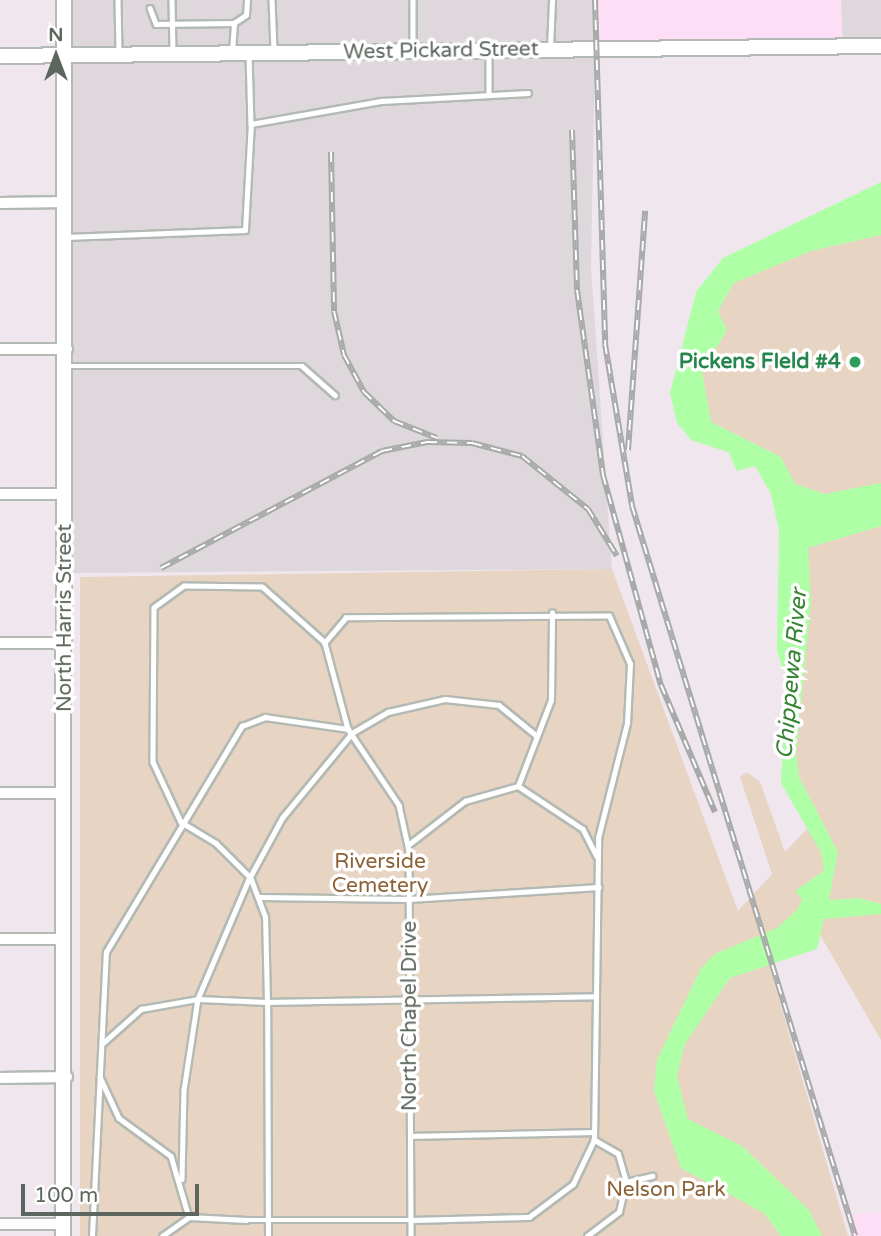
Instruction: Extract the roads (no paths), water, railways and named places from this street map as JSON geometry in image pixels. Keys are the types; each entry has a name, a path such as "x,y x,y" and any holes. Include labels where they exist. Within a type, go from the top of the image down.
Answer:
{"street":[{"name":"North Harris Street","path":"62,1230 67,1077 64,793 68,349 64,0"},
{"name":"West Pickard Street","path":"0,56 881,46"},
{"path":"0,203 66,202"},
{"path":"0,349 68,349"},
{"path":"0,494 65,494"},
{"path":"0,643 65,643"},
{"path":"0,793 64,793"},
{"path":"0,939 64,939"},
{"path":"0,1079 67,1077"},
{"path":"0,1224 62,1230"}],"lane":[{"path":"118,0 119,54"},
{"path":"172,0 173,54"},
{"path":"150,8 156,24 234,23 246,15 247,0"},
{"path":"272,0 274,53"},
{"path":"413,0 413,51"},
{"path":"550,50 552,0"},
{"path":"232,54 234,23"},
{"path":"489,51 489,93"},
{"path":"66,237 245,230 251,124 249,53"},
{"path":"251,124 382,101 489,93 528,93"},
{"path":"68,366 302,366 335,395"},
{"path":"162,1236 188,1216 268,1220 411,1220 529,1216 573,1184 594,1140 600,887 598,838 627,723 629,664 609,616 552,612 346,618 325,643 262,587 184,586 154,608 150,739 153,762 181,822 216,843 250,877 259,897 268,935 267,1002 268,1220 268,1236"},
{"path":"518,786 537,736 554,674 552,612"},
{"name":"North Chapel Drive","path":"325,643 350,731 399,805 408,845 411,1236"},
{"path":"188,1216 183,1179 184,1090 198,999 250,877 282,818 350,731 388,712 445,699 499,705 537,736"},
{"path":"92,1236 106,952 181,822 242,726 265,717 350,731"},
{"path":"408,845 465,801 518,786 583,829 599,860"},
{"path":"259,897 409,899 600,887"},
{"path":"103,1043 141,1009 198,999 267,1002 410,1001 596,996"},
{"path":"99,1075 118,1118 171,1156 183,1179"},
{"path":"410,1136 594,1132"},
{"path":"587,1236 619,1212 626,1182 618,1154 594,1140"},
{"path":"626,1182 652,1176"}],"water":[{"name":"Chippewa River","path":"881,182 881,235 811,251 734,283 718,311 727,330 702,372 711,422 781,457 795,484 825,494 881,483 881,526 808,548 811,602 796,755 799,777 838,852 829,900 859,898 881,904 881,914 824,919 817,949 730,978 685,1044 677,1076 688,1119 742,1146 809,1210 822,1236 781,1236 764,1213 681,1168 654,1091 657,1060 701,968 715,954 777,928 797,910 802,899 795,891 824,871 821,852 781,783 786,680 777,651 779,530 771,494 755,466 737,471 728,452 691,440 677,423 670,393 696,292 723,258"}],"railway":[{"path":"595,0 605,344 632,506 855,1236"},
{"path":"572,130 577,290 603,475 661,685 715,812"},
{"path":"331,152 334,311 344,355 364,392 394,421 437,438"},
{"path":"628,450 645,211"},
{"path":"161,568 382,451 427,442 472,443 522,456 588,509 617,556"}],"place":[{"name":"Pickens FIeld #4","path":"855,362"}],"park label":[{"name":"Riverside Cemetery","path":"380,874"},
{"name":"Nelson Park","path":"666,1190"}]}
